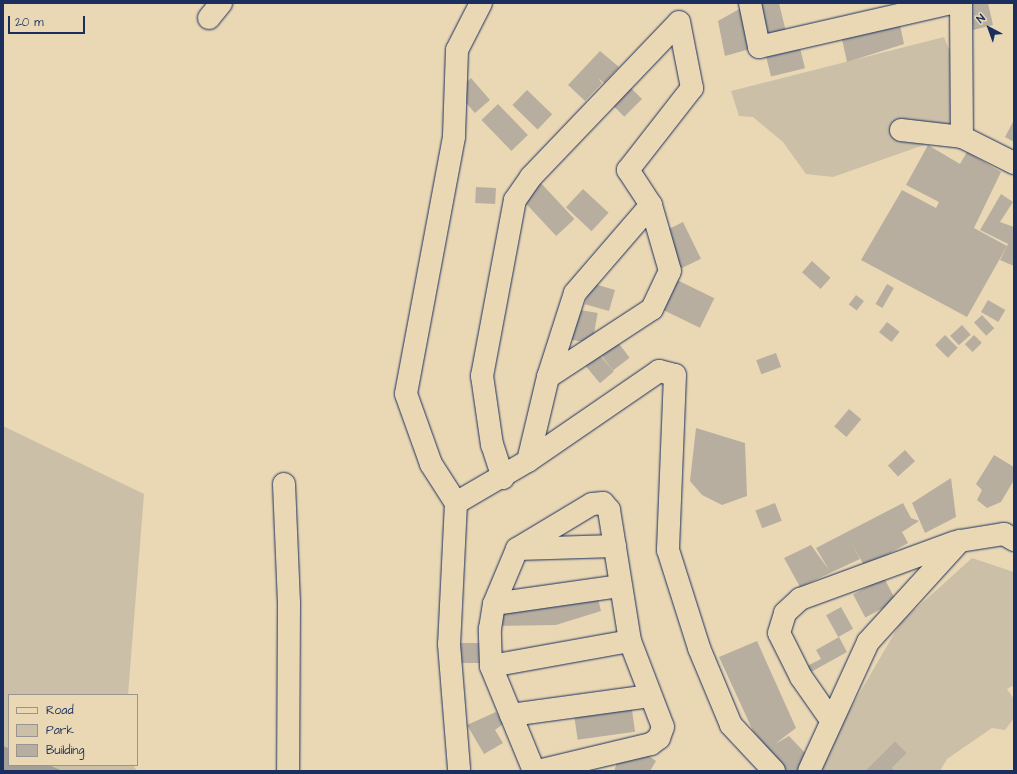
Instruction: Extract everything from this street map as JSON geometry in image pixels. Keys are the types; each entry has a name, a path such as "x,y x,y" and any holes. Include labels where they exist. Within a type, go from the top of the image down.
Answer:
{"street":[{"path":"460,769 449,644 456,503 431,464 406,394 454,137 457,50 481,3"},
{"path":"750,3 759,47 951,3"},
{"path":"961,3 962,137"},
{"path":"503,478 492,445 482,376 515,200 531,177 679,22 692,88 628,170 651,206 670,271 652,310 548,377"},
{"path":"901,130 962,137 1014,163"},
{"path":"528,461 548,377 575,293 651,206"},
{"path":"456,503 503,478 659,371 675,375 668,550 699,648 731,725 774,771"},
{"path":"284,484 289,602 288,771"},
{"path":"534,771 491,666 490,629 494,604 517,549 592,504 603,503 608,510 630,641 650,696 663,726 659,738 651,744 538,771"},
{"path":"831,720 801,677 779,633 785,613 800,599 960,541 1009,537"},
{"path":"809,771 831,720 868,642 960,541"},
{"path":"517,549 615,546"},
{"path":"494,604 621,586"},
{"path":"491,666 630,641"},
{"path":"511,715 650,696"}],"green space":[{"path":"944,37 961,79 968,120 935,141 833,177 806,174 783,142 753,117 739,116 731,91"},
{"path":"3,426 144,494 128,694 8,694 8,748 3,746"},
{"path":"972,558 1014,572 1014,685 1007,689 1014,699 1014,718 1005,730 992,728 947,759 940,771 895,771 892,768 907,753 895,741 865,771 814,771 901,622"},
{"path":"51,766 134,766 137,771 63,771"}],"shaded area":[{"path":"3,746 8,748 8,766 51,766 63,771 3,771"}],"building":[{"path":"754,3 779,3 786,32 763,38"},
{"path":"988,3 993,25 973,30 967,4"},
{"path":"743,7 750,49 725,56 718,21"},
{"path":"899,20 904,44 847,62 840,30"},
{"path":"798,40 805,68 771,77 764,48"},
{"path":"600,51 619,67 604,83 598,78 602,83 585,101 568,85"},
{"path":"471,78 490,100 475,113 456,91"},
{"path":"625,82 642,99 624,117 607,100"},
{"path":"527,90 552,114 538,129 512,105"},
{"path":"498,104 528,135 511,151 481,120"},
{"path":"1014,120 1014,142 1005,137"},
{"path":"928,145 960,164 967,152 1001,172 974,228 1007,246 967,317 861,260 902,190 936,208 939,202 906,185"},
{"path":"539,181 574,219 556,236 521,198"},
{"path":"476,187 496,188 495,204 475,203"},
{"path":"583,189 609,213 592,231 566,207"},
{"path":"1001,194 1013,202 1000,222 1014,227 1014,266 1000,260 1008,244 980,230"},
{"path":"683,222 701,259 679,270 661,233"},
{"path":"812,261 831,278 821,289 802,272"},
{"path":"673,278 714,298 700,328 659,308"},
{"path":"591,283 615,290 609,311 585,304"},
{"path":"887,284 894,288 882,308 876,304"},
{"path":"856,295 864,301 857,311 849,305"},
{"path":"988,300 1005,310 998,322 981,312"},
{"path":"575,309 598,313 592,344 570,340"},
{"path":"982,315 994,328 986,336 974,323"},
{"path":"887,322 900,332 892,342 879,332"},
{"path":"962,325 971,335 959,345 950,336"},
{"path":"945,335 958,348 948,358 935,345"},
{"path":"974,335 982,343 973,352 965,344"},
{"path":"617,341 630,358 613,370 600,354"},
{"path":"776,353 781,367 761,374 756,360"},
{"path":"599,354 614,372 600,383 585,366"},
{"path":"849,409 861,419 846,437 834,427"},
{"path":"696,428 745,443 747,496 722,505 702,495 690,481"},
{"path":"905,450 915,461 898,477 888,465"},
{"path":"994,455 1014,467 1014,480 1001,502 987,508 977,500 982,490 976,484"},
{"path":"951,478 956,517 925,533 912,503"},
{"path":"775,503 782,521 762,528 755,511"},
{"path":"903,503 911,518 919,521 902,532 908,543 865,567 851,542 860,559 800,587 784,558 811,545 829,570 816,548"},
{"path":"884,578 896,601 865,617 853,594"},
{"path":"596,590 601,611 556,625 492,626 498,607"},
{"path":"841,607 853,629 838,637 826,615"},
{"path":"839,637 847,652 811,672 807,666 821,659 816,650"},
{"path":"757,641 796,728 775,744 789,736 807,755 799,771 786,771 753,731 719,657"},
{"path":"456,643 484,643 484,663 456,663"},
{"path":"631,703 635,732 578,740 574,711"},
{"path":"496,712 503,724 495,730 503,743 484,754 467,725"},
{"path":"895,741 907,753 892,768 895,771 865,771"},
{"path":"642,751 656,761 650,771 614,771 620,755"}]}
